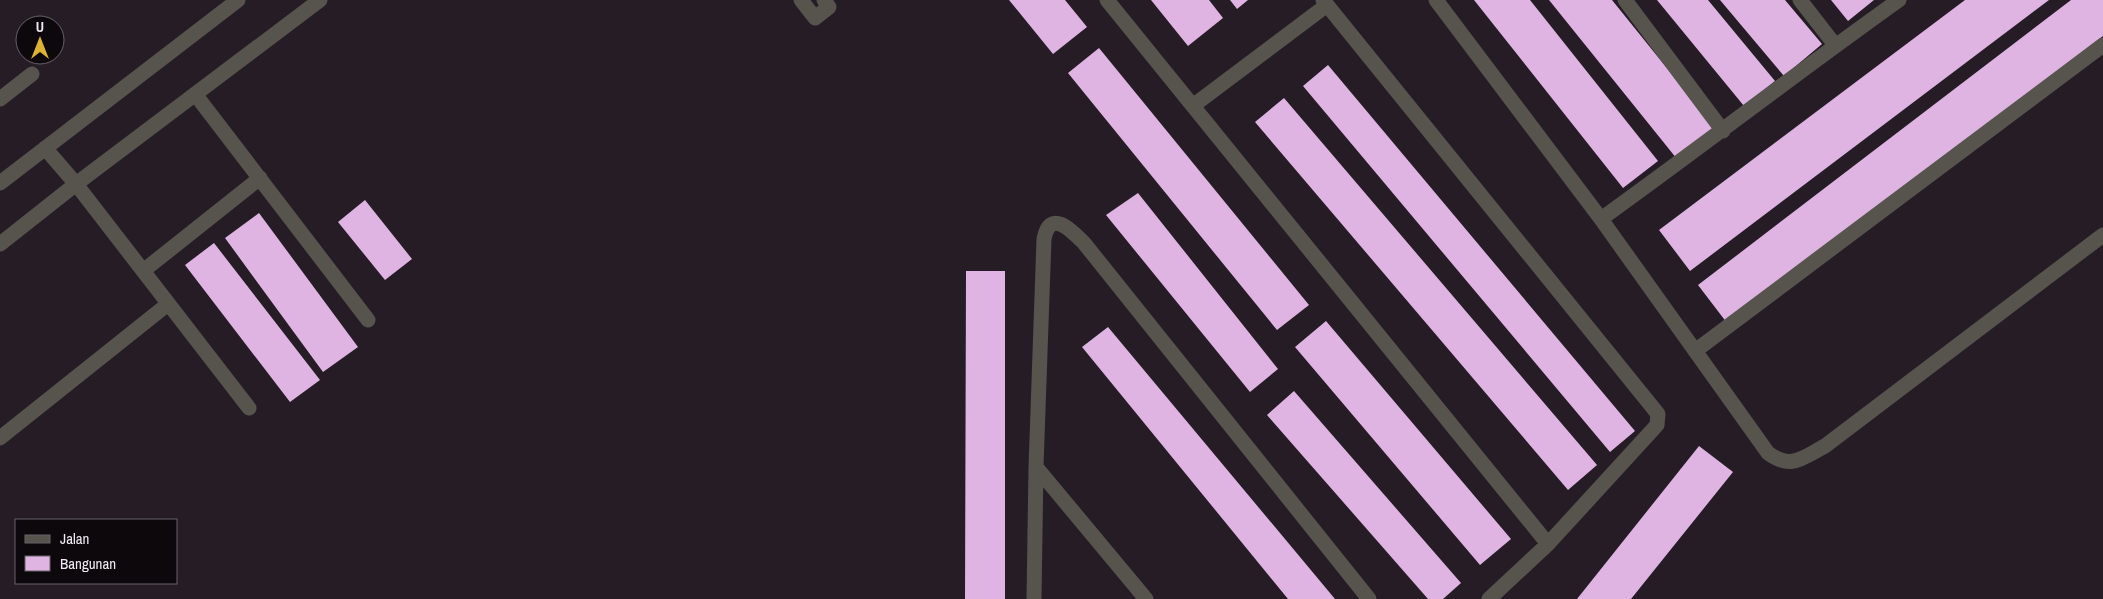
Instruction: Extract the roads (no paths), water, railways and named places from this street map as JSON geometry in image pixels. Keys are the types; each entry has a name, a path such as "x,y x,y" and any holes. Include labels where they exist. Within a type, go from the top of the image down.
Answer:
{"street":[{"path":"0,183 238,0"},
{"path":"0,244 76,184 320,0"},
{"path":"801,0 815,18 829,7 824,0"},
{"path":"1107,0 1548,544"},
{"path":"1436,0 1601,218 1768,453 1777,460 1791,463 1825,446 2103,235"},
{"path":"1625,0 1723,131"},
{"path":"1800,0 1835,46"},
{"path":"1601,218 1723,131 1899,0"},
{"path":"1194,105 1325,3 1656,410 1657,425 1548,544 1489,599"},
{"path":"1695,351 2103,45"},
{"path":"0,99 32,74"},
{"path":"195,94 368,320"},
{"path":"45,148 76,184 249,408"},
{"path":"143,271 260,178"},
{"path":"1034,599 1036,467 1044,240 1049,225 1056,224 1071,230 1084,243 1369,599"},
{"path":"0,438 168,304"},
{"path":"1036,467 1146,599"}]}
